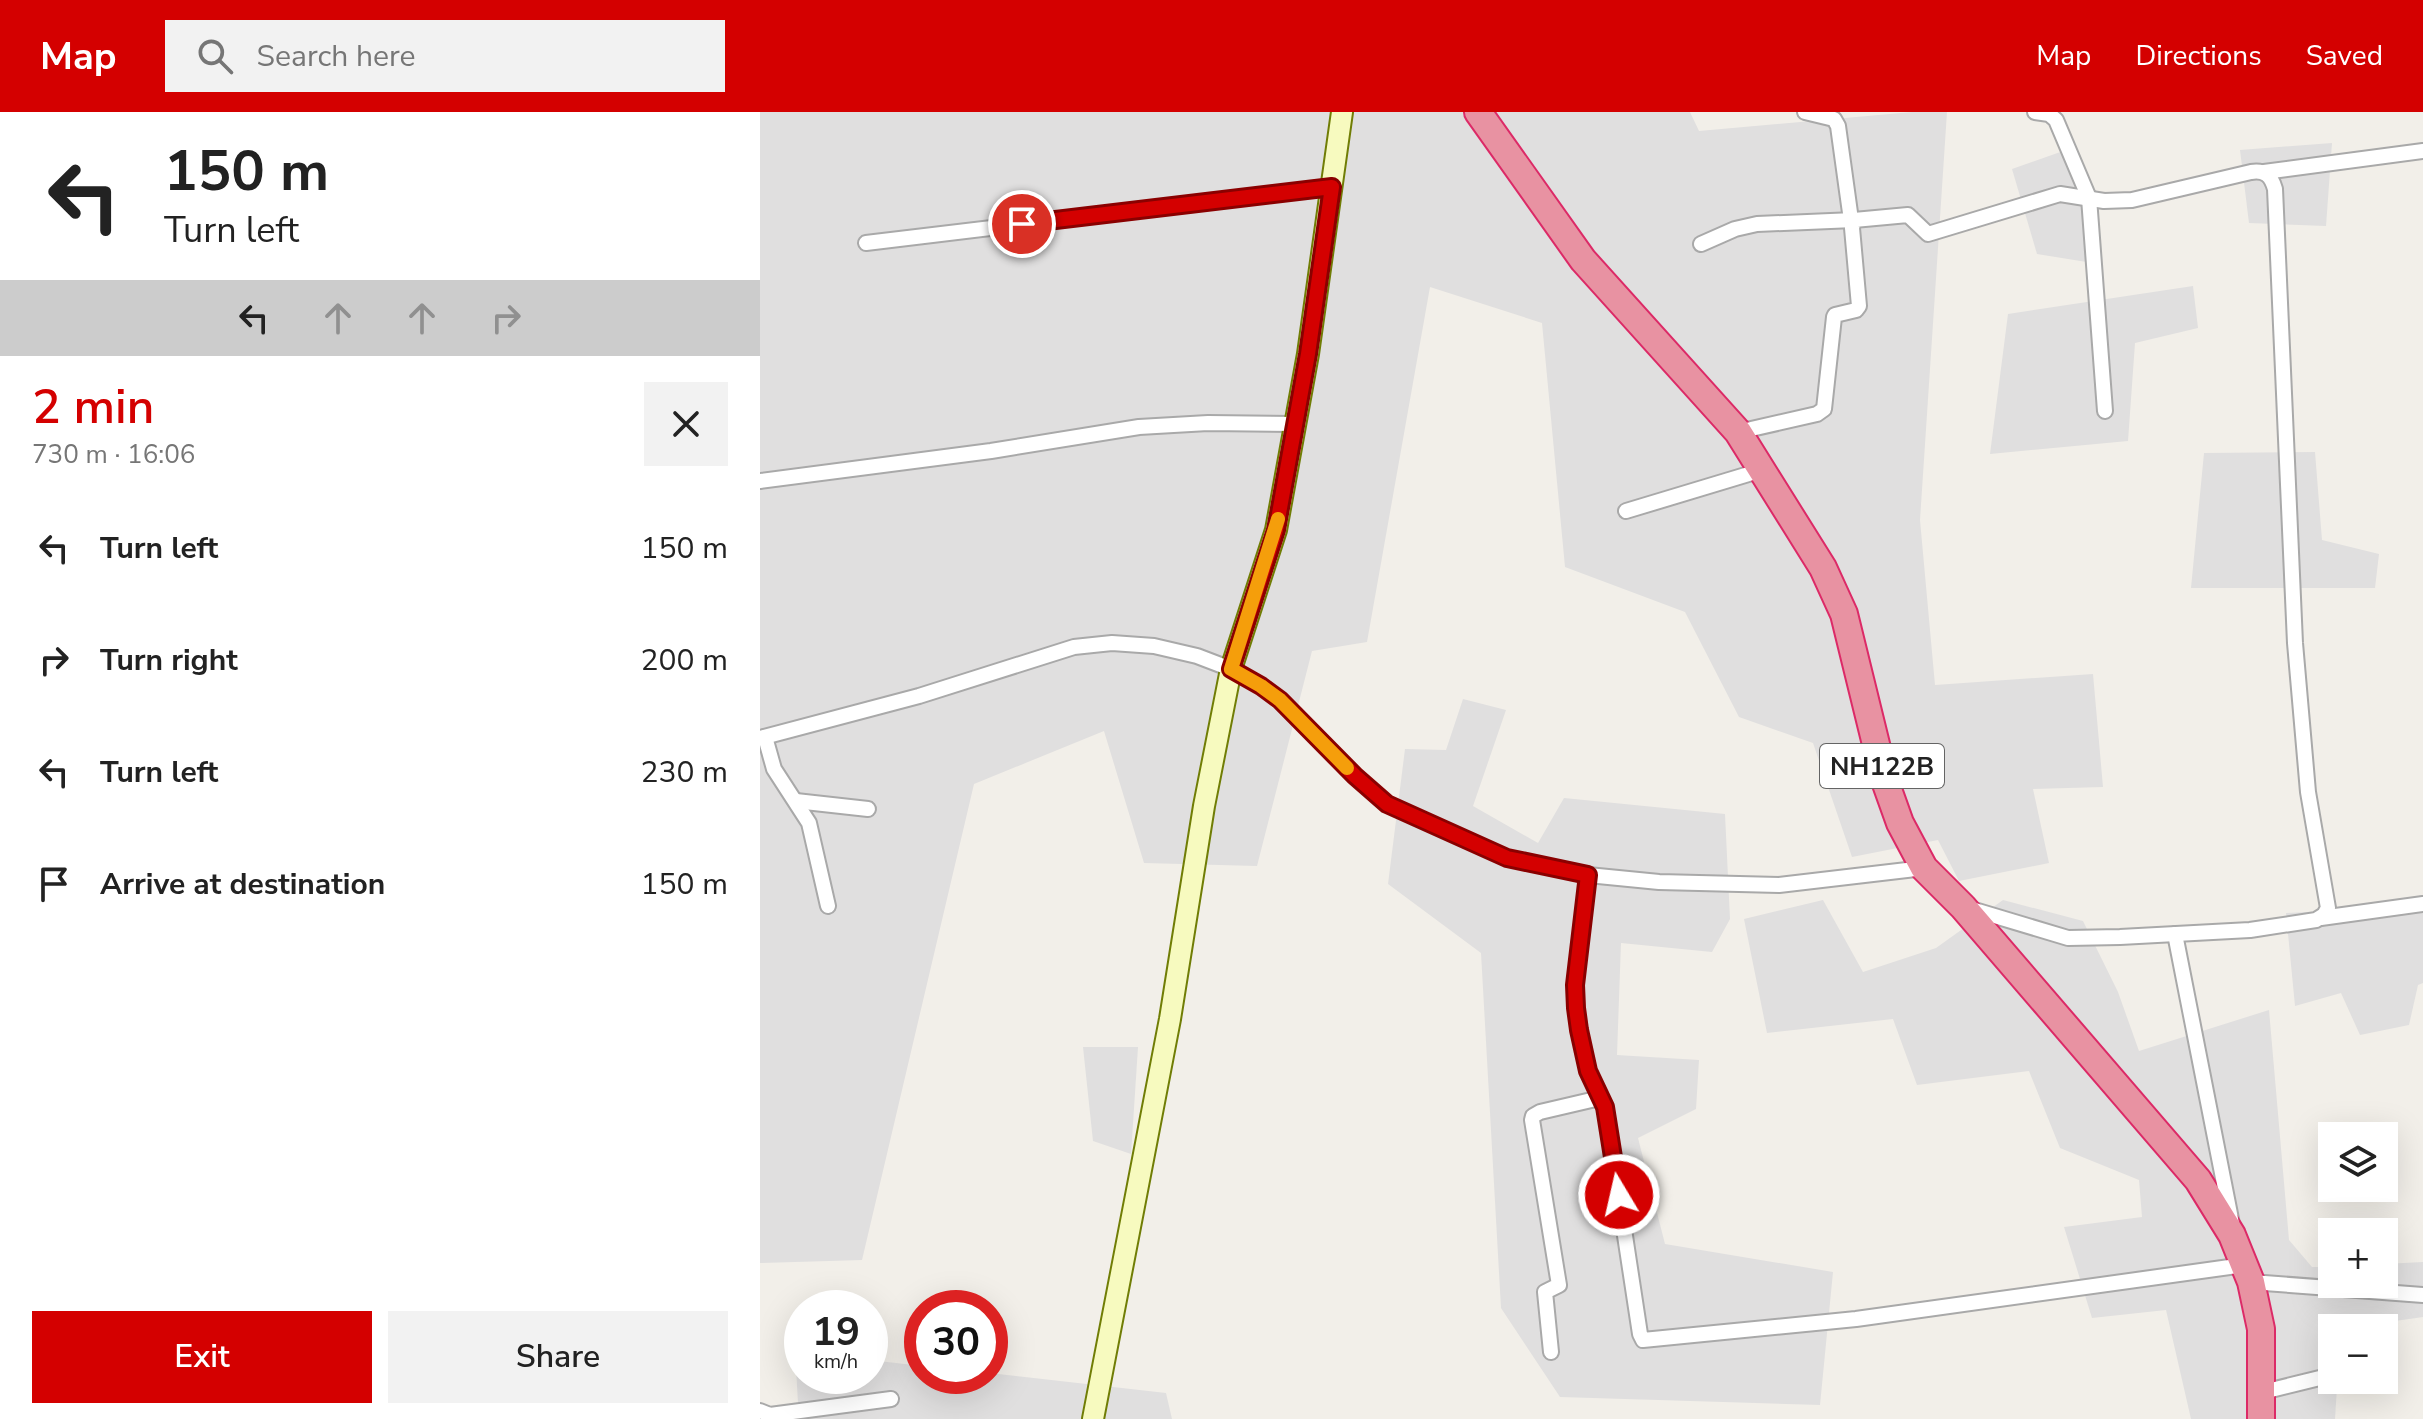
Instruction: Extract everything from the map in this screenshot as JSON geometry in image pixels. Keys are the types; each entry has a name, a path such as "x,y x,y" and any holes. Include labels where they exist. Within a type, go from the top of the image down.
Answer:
{"highway":[{"name":"NH122B","path":"1478,112 1583,260 1738,432 1823,568 1844,614 1885,781 1900,823 1924,868 1963,907 2198,1180 2244,1263 2261,1329 2261,1419"}],"street":[{"path":"1093,1419 1170,1019 1204,806 1231,669 1276,530 1308,354 1342,112"},
{"path":"1738,432 1817,414 1824,409 1834,317 1838,313 1856,310 1859,306 1852,220 1838,126 1834,119 1805,112"},
{"path":"2035,112 2049,114 2056,120 2089,198 2105,411"},
{"path":"1701,244 1735,229 1757,224 1908,215 1928,234 2060,194 2104,201 2132,200 2251,172 2423,151"},
{"path":"2264,172 2272,179 2275,189 2295,643 2308,792 2328,908 2321,918"},
{"path":"866,243 1332,187"},
{"path":"760,481 991,451 1139,427 1196,423 1295,424"},
{"path":"1626,511 1762,470"},
{"path":"828,906 809,823 774,769 762,738 919,696 1074,647 1112,643 1154,646 1197,656 1231,669 1280,700 1387,804 1507,858 1588,875 1659,882 1779,885 1924,868"},
{"path":"796,801 868,809"},
{"path":"1588,875 1575,985 1579,1030 1588,1071 1606,1111 1643,1340 1856,1319 2244,1263 2423,1295"},
{"path":"1963,907 2068,938 2250,930 2423,904"},
{"path":"2175,934 2244,1263"},
{"path":"1551,1352 1545,1292 1559,1285 1532,1120 1540,1112 1600,1098"},
{"path":"2263,1392 2318,1378"},
{"path":"760,1411 770,1415 891,1399"}],"shaded area":[{"path":"760,112 1690,112 1699,131 1912,112 1947,112 1920,520 1935,685 2093,674 2103,787 2033,789 2049,863 1959,881 1938,840 1852,857 1813,743 1739,717 1685,612 1565,567 1542,323 1430,287 1367,642 1312,651 1257,866 1144,863 1104,731 974,784 862,1260 760,1263"},
{"path":"2332,143 2326,226 2249,223 2240,150"},
{"path":"2066,150 2099,264 2037,254 2012,169"},
{"path":"2193,286 2198,328 2135,343 2128,441 1990,454 2008,314"},
{"path":"2315,452 2322,540 2379,554 2375,588 2191,588 2204,453"},
{"path":"1463,699 1506,710 1473,806 1538,843 1564,798 1725,814 1730,919 1712,952 1621,943 1617,1055 1699,1060 1696,1109 1638,1138 1665,1244 1833,1272 1820,1405 1560,1397 1501,1308 1481,953 1388,884 1405,749 1446,750"},
{"path":"1823,900 1863,972 1936,948 2003,900 2083,921 2118,992 2139,1051 2269,1010 2289,1240 2312,1267 2318,1267 2318,1298 2398,1298 2398,1263 2423,1262 2423,1317 2398,1321 2398,1314 2318,1314 2318,1394 2337,1394 2335,1419 2191,1419 2166,1310 2092,1318 2064,1227 2142,1217 2139,1180 2060,1148 2029,1071 1917,1085 1893,1019 1767,1033 1744,919"},
{"path":"2423,907 2423,983 2418,985 2409,1025 2360,1035 2341,993 2295,1006 2286,913"},
{"path":"1083,1047 1138,1047 1131,1154 1093,1141"},
{"path":"888,1362 904,1364 904,1394 1008,1394 1008,1375 1166,1393 1172,1419 799,1419 798,1394 888,1394"}],"slow traffic":[{"path":"1278,519 1231,669 1280,700 1347,768"}],"route":[{"path":"1022,224 1332,187 1308,354 1276,530 1231,669 1280,700 1387,804 1507,858 1588,875 1575,985 1576,1008 1588,1071 1605,1107 1619,1195"}]}
